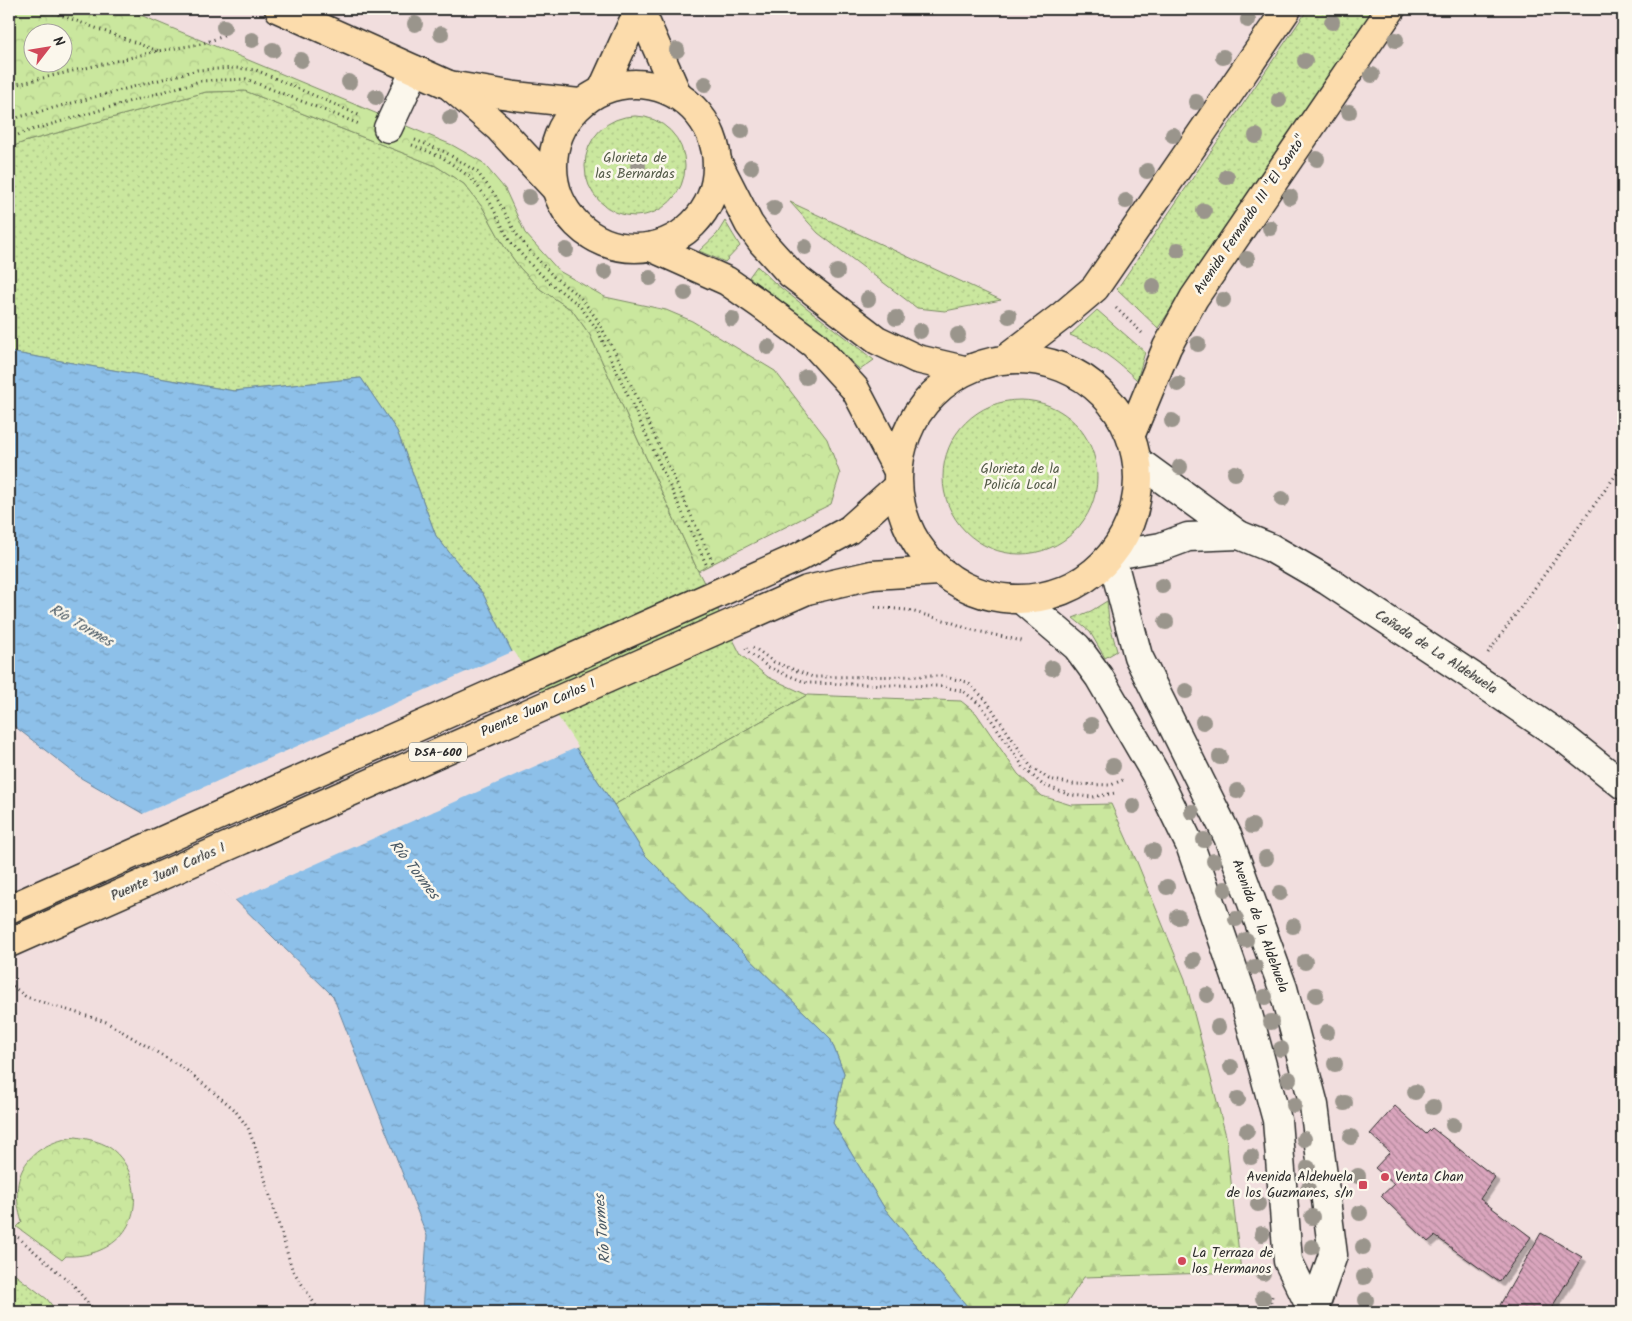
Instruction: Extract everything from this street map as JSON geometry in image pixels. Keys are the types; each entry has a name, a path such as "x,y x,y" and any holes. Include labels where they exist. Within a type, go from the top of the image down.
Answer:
{"main road":[{"path":"279,9 449,85 515,96 579,103"},
{"path":"603,88 640,9"},
{"path":"640,9 677,94"},
{"path":"1007,358 1095,288 1288,9"},
{"name":"Avenida Fernando III \"El Santo\"","path":"1131,434 1167,347 1194,298 1391,9"},
{"path":"554,186 552,154 558,133 579,103 603,88 642,82 677,94 699,113 713,136 718,163 749,224 762,242 791,274 878,340 917,358 964,370"},
{"path":"449,85 498,127 554,186 569,217 592,237 631,249 652,247 684,233 704,213 715,190 718,163"},
{"path":"652,247 727,281 814,344 855,389 897,478 904,519 919,547 940,571 965,588 993,598 1023,601 1056,595 1086,580 1113,556 1137,507 1139,462 1131,434 1102,391 1058,364 1007,358 984,362 964,370 930,395 908,429 897,478"},
{"name":"DSA-600","path":"9,909 799,557 849,530 897,478"},
{"name":"Puente Juan Carlos I","path":"9,943 807,590 872,575 940,571"}],"street":[{"path":"386,132 415,70"},
{"name":"Cañada de La Aldehuela","path":"1139,462 1239,535 1271,548 1328,581 1472,676 1565,739 1623,785"},
{"name":"Cañada de La Aldehuela","path":"1113,556 1161,547 1188,537 1239,535"},
{"name":"Avenida de la Aldehuela","path":"1113,556 1138,656 1228,837 1283,988 1314,1105 1334,1255 1313,1312"},
{"name":"Avenida de la Aldehuela","path":"1023,601 1077,647 1099,677 1156,773 1190,845 1245,1003 1277,1120 1288,1260 1313,1312"}],"path":[{"path":"44,9 158,51"},
{"path":"9,86 158,51 201,44 224,36"},
{"path":"9,122 19,117 197,70 236,68 256,70 442,157 471,178 490,202 509,240 528,263 579,305 597,329 710,571"},
{"path":"9,139 25,132 200,81 246,80 445,152 477,172 495,195 517,235 532,254 554,277 580,297 596,318 621,363 715,567"},
{"path":"1114,306 1145,335"},
{"path":"1472,676 1623,465"},
{"path":"873,606 907,610 992,636 1028,642"},
{"path":"743,642 747,651 768,667 807,683 939,686 964,691 982,706 1024,768 1043,785 1070,795 1093,798 1115,793"},
{"path":"752,647 774,662 813,677 942,676 967,682 986,700 1031,767 1049,779 1073,784 1111,785 1128,778 1124,770"},
{"path":"9,983 26,997 106,1022 186,1069 234,1110 248,1128 256,1149 292,1269 320,1312"},
{"path":"9,1233 19,1238 75,1287 95,1312"}],"green space":[{"path":"9,9 126,9 452,145 482,162 505,189 525,233 559,271 605,297 666,310 692,321 775,371 827,439 840,474 831,504 698,571 590,335 572,310 540,289 520,268 504,246 483,208 464,184 436,166 245,91 206,92 24,142 9,148"},
{"path":"1308,9 1374,9 1158,328 1117,289"},
{"path":"245,91 436,166 464,184 483,208 504,246 520,268 540,289 572,310 590,335 698,571 741,655 768,677 807,695 614,805 513,654 483,594 436,536 397,431 361,378 234,391 9,352 9,148 24,142 206,92"},
{"name":"Glorieta de las Bernardas","path":"635,116 654,120 670,131 681,147 685,166 681,185 670,201 654,212 635,216 616,212 600,201 589,185 585,166 589,147 600,131 616,120"},
{"path":"790,202 1001,300 945,311 917,308 818,233"},
{"path":"725,221 740,246 725,262 699,251 717,234"},
{"path":"757,266 776,284 874,360 860,370 821,332 749,277"},
{"path":"1097,310 1145,352 1137,380 1106,354 1070,335"},
{"name":"Glorieta de la Policía Local","path":"1020,400 1035,401 1050,406 1075,422 1091,447 1096,462 1096,492 1091,507 1075,532 1050,548 1035,553 1020,554 1005,553 990,548 965,532 949,507 944,492 943,477 944,462 949,447 965,422 990,406 1005,401"},
{"path":"1107,601 1109,621 1117,651 1105,658 1090,632 1073,618 1091,611"},
{"path":"807,695 961,701 976,713 1018,774 1042,796 1071,805 1111,804 1185,979 1226,1136 1241,1272 1084,1277 1061,1312 972,1312 885,1209 833,1123 844,1073 830,1038 645,855 614,805"},
{"path":"76,1137 93,1140 105,1145 121,1158 129,1171 132,1181 133,1212 128,1225 120,1236 109,1245 97,1252 66,1256 62,1260 17,1227 22,1222 17,1190 25,1165 34,1155 45,1147 59,1141"},
{"path":"9,1270 47,1299 57,1312 9,1312"}],"water":[{"name":"Río Tormes","path":"9,352 234,391 361,378 397,431 436,536 483,594 513,654 614,805 645,855 830,1038 844,1073 833,1123 885,1209 972,1312 422,1312 427,1236 333,996 154,820 81,778 9,722"}],"pier":[{"path":"514,651 578,747 233,901 153,822 140,815"}],"building":[{"path":"1395,1106 1426,1134 1432,1128 1495,1177 1480,1199 1531,1237 1499,1282 1435,1236 1428,1242 1381,1196 1394,1184 1375,1168 1390,1152 1370,1134"},
{"path":"1541,1233 1582,1257 1549,1312 1521,1312 1500,1305"}],"place":[{"name":"Venta Chan","path":"1385,1177"},
{"name":"Avenida Aldehuela de los Guzmanes, s/n","path":"1363,1185"},
{"name":"La Terraza de los Hermanos","path":"1182,1261"}]}
